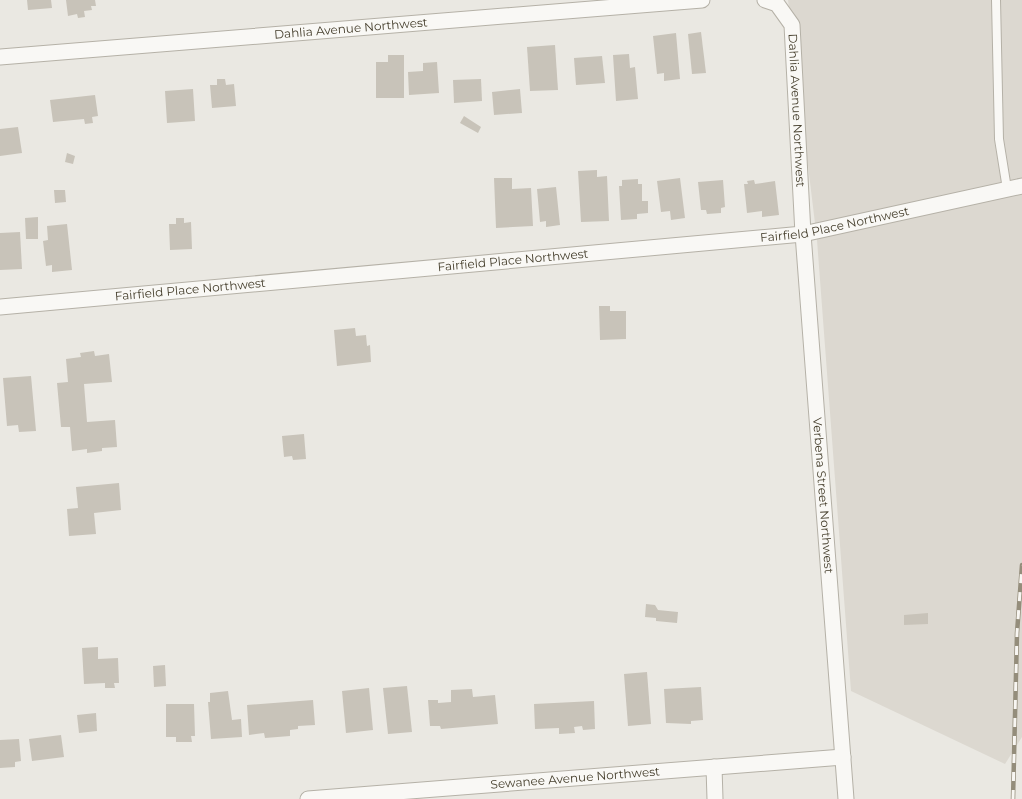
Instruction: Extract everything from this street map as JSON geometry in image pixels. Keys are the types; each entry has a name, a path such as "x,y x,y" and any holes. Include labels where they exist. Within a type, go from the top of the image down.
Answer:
{"street":[{"name":"Dahlia Avenue Northwest","path":"0,57 702,0"},
{"name":"Dahlia Avenue Northwest","path":"765,0 776,4 792,25 803,234"},
{"name":"Fairfield Place Northwest","path":"0,307 803,234 1015,188"},
{"name":"Verbena Street Northwest","path":"803,234 846,799"},
{"name":"Sewanee Avenue Northwest","path":"308,799 843,757"},
{"path":"714,767 715,799"}],"lane":[{"path":"996,0 999,138 1015,188"}],"shaded area":[{"path":"788,0 1022,0 1022,737 1005,764 851,691 817,240"}],"building":[{"path":"27,0 51,0 52,8 28,10"},
{"path":"66,0 95,0 96,6 91,6 92,10 84,11 85,17 78,18 77,14 68,16"},
{"path":"701,32 706,73 692,74 688,34"},
{"path":"676,33 680,79 664,81 664,73 657,74 653,36"},
{"path":"555,45 558,90 530,91 527,47"},
{"path":"629,54 630,68 635,67 638,99 616,101 613,55"},
{"path":"388,55 404,55 404,98 376,98 376,62 388,62"},
{"path":"602,56 605,83 576,85 574,58"},
{"path":"437,62 439,93 409,95 408,72 423,71 423,63"},
{"path":"217,79 225,79 226,85 234,84 236,106 212,108 210,85 217,85"},
{"path":"481,79 482,101 454,103 453,80"},
{"path":"193,89 195,121 167,123 165,91"},
{"path":"520,89 522,113 494,115 492,92"},
{"path":"95,95 98,116 92,117 93,123 85,124 84,119 53,122 50,100"},
{"path":"464,116 481,127 478,133 460,123"},
{"path":"18,127 22,153 0,156 0,129"},
{"path":"67,153 75,156 73,164 65,162"},
{"path":"597,170 597,177 607,176 609,221 581,222 578,171"},
{"path":"494,178 512,178 512,189 531,188 533,226 496,228"},
{"path":"680,178 685,218 671,220 670,211 661,212 657,181"},
{"path":"638,179 638,184 642,184 642,201 648,201 648,213 637,214 637,219 621,220 619,186 622,186 622,180"},
{"path":"723,180 725,207 721,208 721,213 707,214 706,210 701,210 698,182"},
{"path":"754,180 755,184 775,181 779,215 762,217 762,211 747,213 744,184 748,184 747,181"},
{"path":"556,187 560,225 546,227 546,221 540,222 537,189"},
{"path":"54,190 65,190 66,202 55,203"},
{"path":"38,217 38,239 26,239 25,218"},
{"path":"176,218 184,218 184,223 191,222 192,249 170,250 169,224 176,224"},
{"path":"67,224 72,270 52,272 52,265 46,266 43,241 48,240 47,226"},
{"path":"20,232 22,269 0,270 0,233"},
{"path":"599,306 610,306 610,311 626,311 626,339 600,340"},
{"path":"355,328 356,336 366,335 367,346 370,345 371,362 337,366 334,330"},
{"path":"94,351 95,356 109,354 112,382 84,384 87,422 115,420 117,447 102,448 102,451 87,453 87,449 72,451 70,427 61,427 57,383 68,382 66,359 81,357 80,353"},
{"path":"31,376 36,431 19,432 18,425 7,426 3,378"},
{"path":"304,434 306,459 293,460 292,456 284,457 282,436"},
{"path":"119,483 121,510 94,513 96,534 69,536 67,509 78,508 76,487"},
{"path":"646,604 655,605 658,610 678,612 677,623 656,621 656,618 645,617"},
{"path":"928,613 928,624 904,625 904,615"},
{"path":"98,647 98,659 118,658 119,683 114,683 115,688 105,688 105,683 84,684 82,648"},
{"path":"165,665 166,686 154,687 153,666"},
{"path":"647,672 651,724 628,726 624,674"},
{"path":"407,686 412,732 388,734 383,688"},
{"path":"701,687 703,720 691,721 691,724 666,723 664,689"},
{"path":"369,688 373,730 346,733 342,691"},
{"path":"472,689 473,697 495,695 498,724 441,729 440,726 430,726 428,700 438,700 438,703 451,702 451,690"},
{"path":"228,691 232,720 241,719 242,737 211,739 208,702 210,702 210,693"},
{"path":"313,700 315,725 298,726 298,729 290,730 290,736 265,738 264,733 249,735 247,705"},
{"path":"594,701 595,729 583,730 582,726 574,727 575,733 559,734 559,728 535,729 534,704"},
{"path":"166,704 194,704 195,736 191,736 192,742 176,742 176,737 166,737"},
{"path":"96,713 97,731 79,733 77,715"},
{"path":"61,735 64,757 32,761 29,739"},
{"path":"19,739 21,761 15,762 15,767 0,768 0,740"}],"railway":[{"path":"1013,799 1017,633 1022,565"}]}
